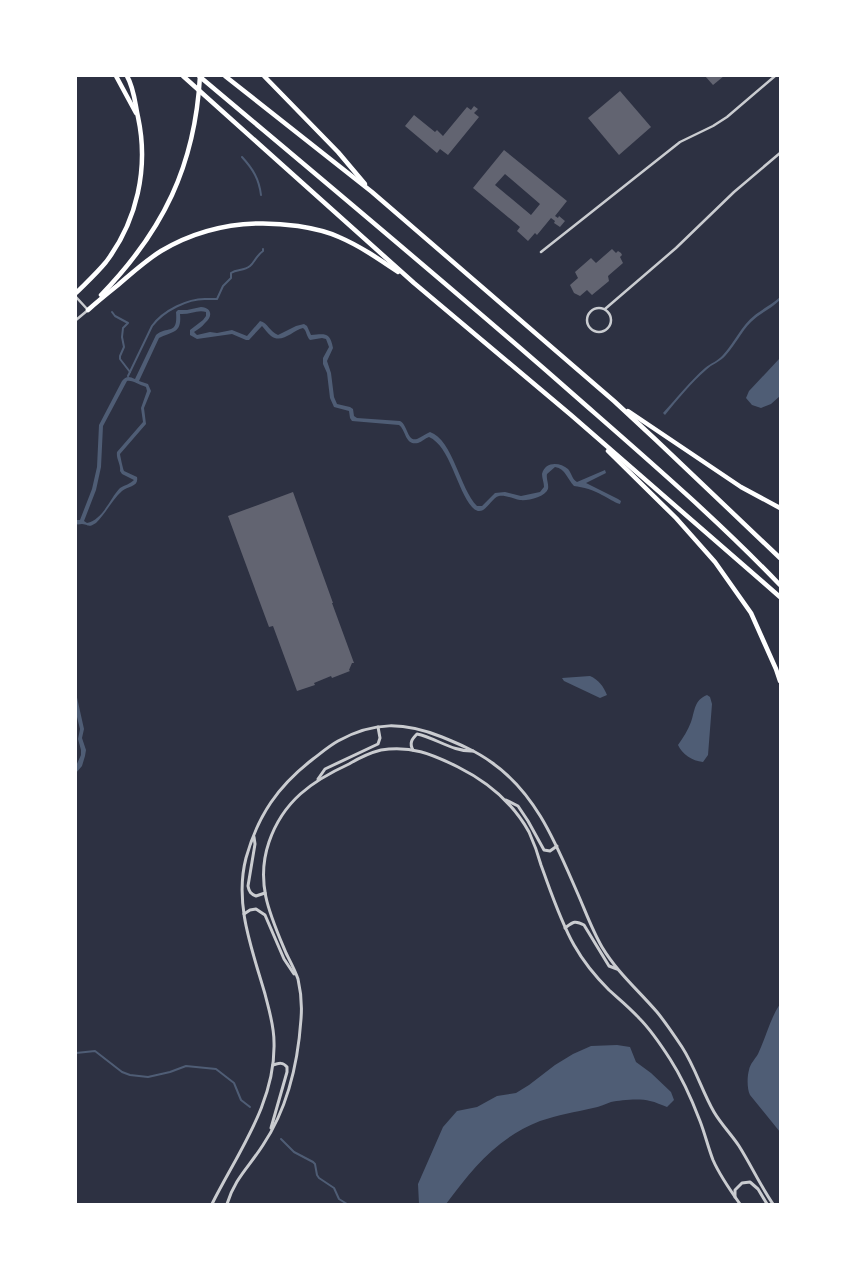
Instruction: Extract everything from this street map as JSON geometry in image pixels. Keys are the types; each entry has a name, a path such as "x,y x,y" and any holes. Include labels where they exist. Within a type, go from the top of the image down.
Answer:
{"highway":[{"path":"116,76 138,117"},
{"path":"76,293 106,261 120,240 132,215 140,186 142,138 134,94 127,76"},
{"path":"183,76 414,283 571,415 780,597"},
{"path":"88,310 129,265 144,245 165,210 182,170 190,144 197,114 199,76"},
{"path":"199,76 452,289 636,448 746,550 780,585"},
{"path":"225,76 372,192 614,402 780,558"},
{"path":"264,76 338,152 372,192"},
{"path":"88,310 144,263 171,245 201,232 245,223 277,223 310,228 337,236 365,249 414,283"},
{"path":"614,402 741,487 780,508"},
{"path":"571,415 676,518 715,562 751,613 780,681"}],"street":[{"path":"541,252 680,142 718,123 775,76"},
{"path":"605,309 676,248 734,192 780,153"},
{"path":"76,296 88,310 76,320"},
{"path":"595,308 605,309 611,317 610,325 604,331 594,331 587,322 589,313 595,308"},
{"path":"212,1204 261,1110 273,1065 274,1039 272,1023 248,938 242,897 244,868 253,835 266,808 278,792 297,772 332,744 357,732 378,727 396,726 420,729 474,752 490,761 516,783 547,826 602,948 617,969 658,1014 684,1050 696,1071 713,1110 740,1149 772,1204"},
{"path":"317,780 326,769 378,744 380,738 378,727"},
{"path":"413,750 411,746 412,740 417,734 427,736 464,752 474,752"},
{"path":"227,1204 238,1178 269,1134 286,1097 298,1046 301,1011 298,978 270,913 265,894 264,867 268,845 272,834 289,806 305,789 317,780 365,755 379,750 392,749 413,750 433,754 470,773 493,788 513,808 528,832 565,928 574,946 607,988 639,1018 671,1061 691,1098 714,1162 727,1186 740,1204"},
{"path":"504,799 518,806 544,850 550,851 557,846"},
{"path":"253,835 255,844 248,886 252,895 256,896 265,894"},
{"path":"244,914 250,910 256,909 265,915 284,959 298,978"},
{"path":"565,928 577,921 584,925 609,966 617,969"},
{"path":"269,1134 287,1072 287,1067 282,1063 273,1065"},
{"path":"735,1197 735,1190 742,1184 750,1182 758,1189 767,1204"}],"water":[{"path":"780,297 780,300 777,303 751,322 726,355 695,380 665,415 663,413 694,378 723,355 750,319"},
{"path":"201,307 207,309 210,313 208,320 194,332 197,335 232,330 247,336 260,321 278,335 296,326 304,324 307,326 311,335 326,335 330,339 333,348 327,361 331,373 334,397 337,404 353,409 354,416 357,418 400,421 405,426 409,436 414,439 417,439 430,432 438,437 445,445 471,498 477,506 482,506 495,493 505,492 521,496 540,492 544,487 542,474 546,467 553,464 561,465 568,469 577,482 605,470 606,473 586,483 618,499 621,501 620,504 592,490 574,486 562,470 555,467 547,474 548,489 540,496 532,499 518,500 499,496 483,510 476,510 467,499 448,459 436,442 429,437 419,442 411,442 408,440 399,425 352,421 349,411 334,407 330,398 327,373 323,364 323,358 329,347 326,339 322,338 310,340 303,328 279,339 270,335 262,326 249,340 232,334 197,339 190,335 190,330 206,316 206,312 200,311 180,314 178,329 159,338 139,381 148,384 151,391 144,408 146,424 120,454 124,471 137,477 135,485 124,489 96,523 90,526 76,524 76,520 80,520 92,489 97,467 99,425 122,381 128,377 135,379 156,335 174,327 176,312 178,310","holes":["127,381 146,387 147,391 141,408 143,422 117,452 120,471 122,474 134,480 116,492 98,518 87,523 84,521 96,490 101,467 103,426"]},
{"path":"780,358 780,396 771,404 761,408 752,405 746,398 749,391"},
{"path":"590,676 596,679 607,695 600,698 564,681 562,678"},
{"path":"76,693 84,729 82,738 86,750 82,766 76,773 76,766 81,755 81,750 78,739 80,729 76,713"},
{"path":"707,695 710,697 712,704 708,755 703,762 688,756 678,745 690,725 697,703"},
{"path":"780,1004 780,1132 750,1095 748,1090 748,1073 750,1066 758,1054 773,1016"},
{"path":"617,1045 630,1047 636,1062 651,1073 671,1092 674,1100 667,1107 654,1102 636,1099 611,1102 595,1108 560,1115 540,1121 511,1136 498,1145 476,1166 446,1204 419,1204 418,1184 443,1127 457,1111 477,1107 497,1096 516,1093 555,1065 573,1054 591,1046"}],"building":[{"path":"705,76 724,76 713,85"},
{"path":"620,91 651,127 619,155 588,118"},
{"path":"474,106 478,109 474,113 479,117 448,155 440,149 437,153 405,126 414,115 435,132 437,130 443,136 467,107 471,110"},
{"path":"504,150 567,201 555,216 558,218 559,216 565,221 560,227 554,223 555,221 551,218 537,235 535,233 528,241 517,231 520,227 473,188","holes":["505,174 540,204 531,215 495,185"]},
{"path":"612,249 616,253 618,251 621,253 622,255 620,257 623,263 608,276 609,281 592,295 587,290 580,296 574,293 570,285 578,278 575,272 591,258 596,263"},
{"path":"293,492 354,663 352,663 349,670 350,671 332,678 331,676 314,683 315,685 297,691 273,626 269,627 228,516"}],"waterway":[{"path":"242,157 255,174 261,195"},
{"path":"128,376 152,326 157,320 176,306 184,303 200,299 217,299 223,286 231,278 231,273 250,266 263,251 263,249"},
{"path":"112,312 115,316 128,323 123,328 122,337 124,347 120,359 130,372"},
{"path":"76,1053 95,1051 122,1072 130,1075 148,1077 170,1072 186,1066 216,1069 234,1083 241,1100 250,1107"},
{"path":"281,1139 294,1152 313,1162 319,1178 334,1188 339,1199 347,1204"}]}
